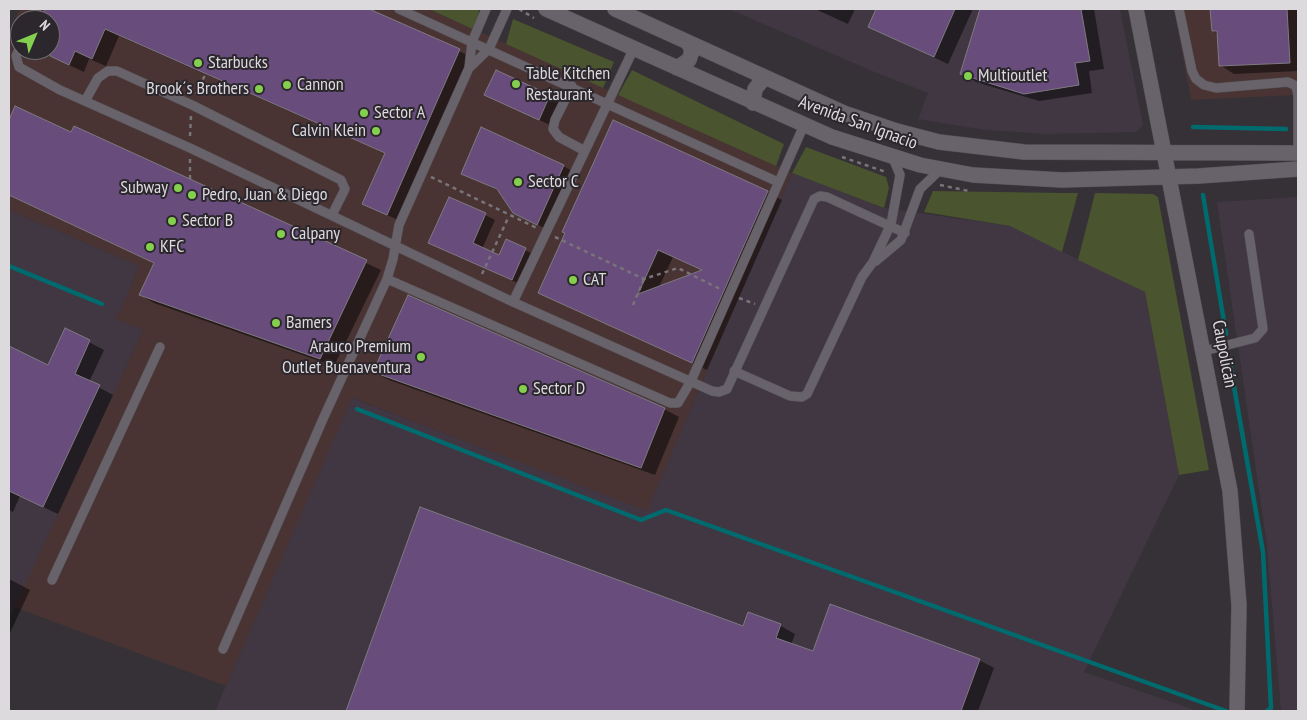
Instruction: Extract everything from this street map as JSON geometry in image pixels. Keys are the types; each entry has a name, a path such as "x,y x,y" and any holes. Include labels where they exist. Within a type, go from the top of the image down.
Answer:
{"main road":[{"name":"Avenida San Ignacio","path":"546,9 804,125 893,158 941,170 999,177 1106,179 1298,169"},
{"name":"Avenida San Ignacio","path":"615,9 844,113 920,138 992,150 1104,153 1298,153"},
{"name":"Caupolicán","path":"1136,9 1224,453 1235,530 1239,605 1239,693 1237,711"},
{"path":"677,68 686,64 691,56 688,42"},
{"path":"754,103 755,89 765,77"},
{"path":"1104,153 1111,164 1106,179"}],"lane":[{"path":"399,9 572,86 778,182"},
{"path":"223,649 323,419 387,279 399,225 469,68 472,42 486,9"},
{"path":"469,68 489,49 507,9"},
{"path":"1179,9 1192,71 1196,79 1204,85 1216,88 1288,82 1296,86 1298,95 1298,153"},
{"path":"514,302 634,48"},
{"path":"15,60 19,67 28,73 85,101 394,244 514,302 719,392 728,389 734,371 814,199 820,196 827,197 904,233"},
{"path":"85,101 98,78 108,71 117,71 192,104 341,180 345,189 332,215"},
{"path":"572,86 555,120 553,129 559,137 585,151"},
{"path":"387,279 670,403 681,400 804,125"},
{"path":"734,371 790,396 802,397 807,394 862,277 873,262 890,227 900,175 893,158"},
{"path":"873,262 894,248 904,233 920,189 941,170"},
{"path":"1204,351 1255,338 1263,329 1249,234"},
{"path":"52,580 160,347"}],"path":[{"path":"192,104 206,73"},
{"path":"421,173 644,280 678,268 729,294 764,307"},
{"path":"478,285 509,216"},
{"path":"633,305 644,280"}],"shaded area":[{"name":"Arauco Premium Outlet Buenaventura","path":"20,9 429,9 792,173 647,512 353,398 226,686 14,607 143,330 113,318 120,312 139,266 9,210 10,31 10,60 60,60 60,10"},
{"path":"729,9 1120,9 1143,125 1136,132 1046,134 985,130 918,119 928,93 872,71"},
{"path":"1174,9 1298,9 1298,95 1191,100"},
{"path":"792,173 884,208 1010,226 1145,292 1179,475 1084,672 1198,711 215,711 352,398 647,511"},
{"path":"1298,197 1298,711 1281,711 1267,545 1217,202"},
{"path":"9,210 139,266 120,312 114,318 143,330 9,620"}],"green space":[{"path":"429,9 479,9 477,31"},
{"path":"513,19 614,62 603,88 506,44"},
{"path":"632,70 784,144 776,166 618,95"},
{"path":"806,147 886,177 889,188 884,208 792,173"},
{"path":"933,191 1078,193 1062,252 1010,226 924,212"},
{"path":"1095,193 1153,194 1158,197 1209,470 1179,475 1145,292 1078,260"}],"building":[{"name":"Sector A","path":"369,9 460,49 387,215 362,204 385,153 105,29 92,59 75,51 69,65 58,60 60,60 60,10 45,10"},
{"path":"876,9 955,9 934,57 868,27"},
{"path":"980,9 1081,9 1090,61 1075,63 1079,85 1024,94 960,74"},
{"path":"1210,9 1287,9 1290,63 1219,66 1217,31 1212,31"},
{"path":"496,70 550,95 539,120 484,95"},
{"name":"Sector B","path":"15,106 71,132 74,126 367,260 320,359 139,295 154,263 9,195 9,120"},
{"path":"613,120 768,191 692,363 538,293 565,233 562,232","holes":["658,250 702,270 638,294"]},
{"name":"Sector C","path":"481,127 564,165 537,225 513,213 497,189 461,174"},
{"name":"Sector C","path":"449,197 486,213 473,243 499,255 506,239 526,248 512,280 428,243"},
{"name":"Sector D","path":"408,295 665,408 641,468 373,372"},
{"path":"65,328 90,340 75,374 100,385 43,507 9,491 9,346 48,365"},
{"path":"420,507 743,626 748,612 781,624 776,638 813,651 830,604 980,659 961,711 346,711"}],"waterway":[{"path":"1193,127 1286,129"},
{"path":"1203,195 1226,334"},
{"path":"9,266 102,304"},
{"path":"1229,358 1263,552 1271,708 1267,711"},
{"path":"357,409 641,520 666,510 1226,711"}],"place":[{"name":"Starbucks","path":"198,63"},
{"name":"Multioutlet","path":"968,76"},
{"name":"Table Kitchen Restaurant","path":"516,84"},
{"name":"Cannon","path":"287,85"},
{"name":"Brook´s Brothers","path":"259,89"},
{"name":"Sector A","path":"364,113"},
{"name":"Calvin Klein","path":"376,131"},
{"name":"Sector C","path":"518,182"},
{"name":"Subway","path":"178,188"},
{"name":"Pedro, Juan & Diego","path":"192,195"},
{"name":"Sector B","path":"172,221"},
{"name":"Calpany","path":"281,234"},
{"name":"KFC","path":"150,247"},
{"name":"CAT","path":"573,280"},
{"name":"Bamers","path":"276,323"},
{"name":"Arauco Premium Outlet Buenaventura","path":"421,357"},
{"name":"Sector D","path":"523,389"}]}
